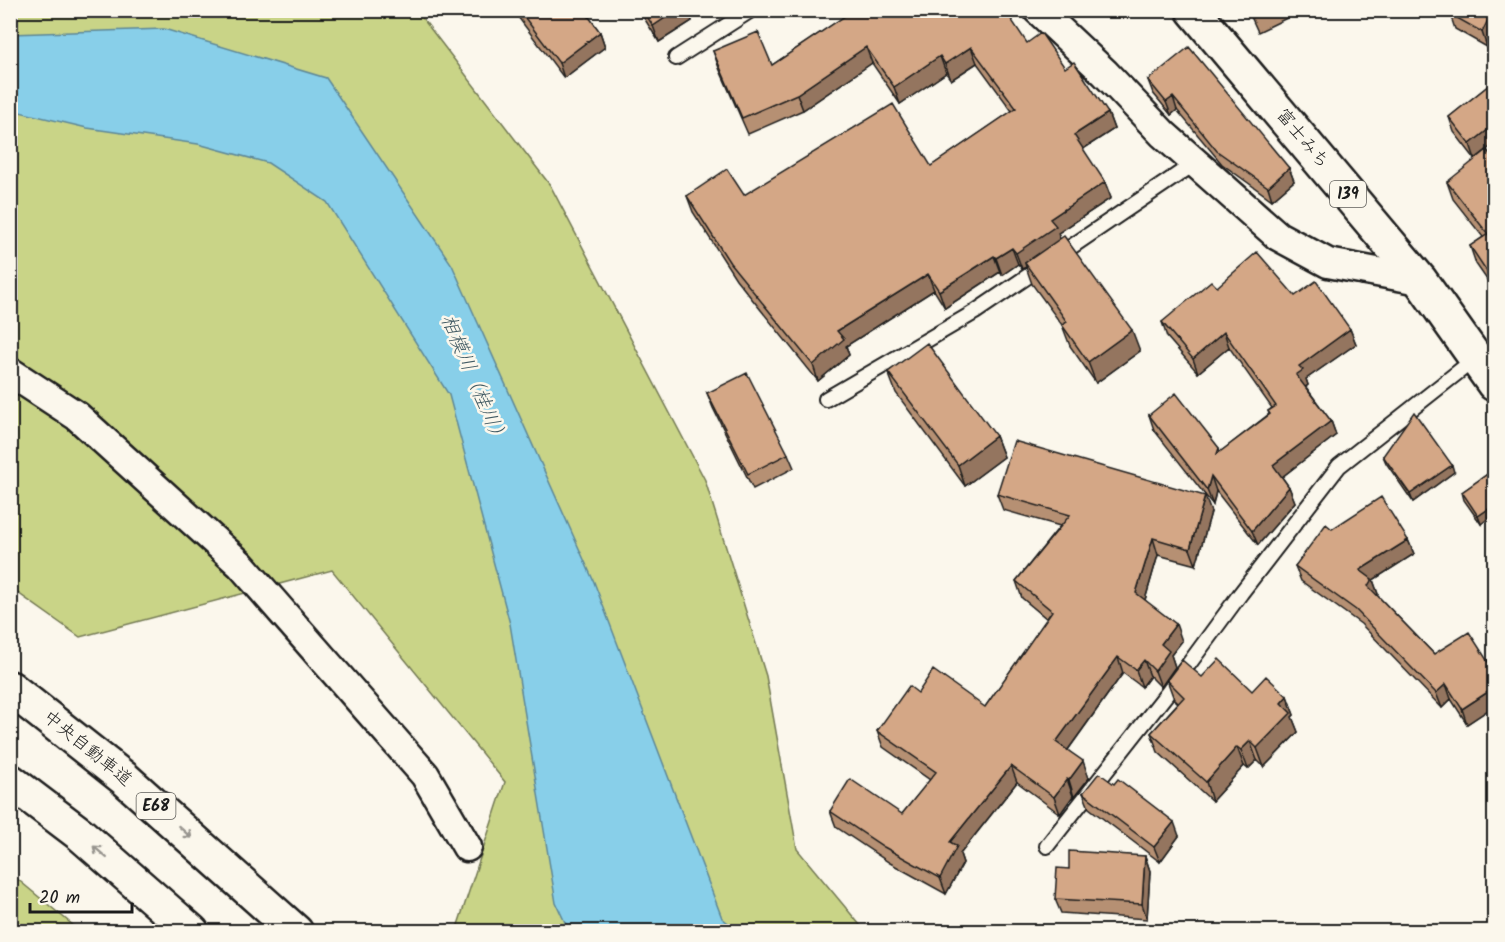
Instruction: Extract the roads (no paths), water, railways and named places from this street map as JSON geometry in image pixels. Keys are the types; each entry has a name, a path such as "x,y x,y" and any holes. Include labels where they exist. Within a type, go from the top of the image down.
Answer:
{"highway":[{"name":"富士みち","path":"1193,10 1420,280 1494,384"},
{"name":"中央自動車道","path":"10,688 125,779 296,932"},
{"path":"10,781 80,834 192,932"}],"street":[{"path":"1038,10 1105,73 1163,134 1278,236 1328,263 1420,280"},
{"path":"10,372 77,416 241,565 424,775 467,847"}],"lane":[{"path":"676,58 751,10"},
{"path":"826,399 975,312 1195,163"},
{"path":"1047,846 1169,691 1339,466 1476,358"}],"water":[{"name":"相模川（桂川）","path":"164,29 326,78 452,265 594,582 722,918 738,931 569,931 556,903 510,624 449,395 327,202 268,163 198,144 87,128 11,110 11,34"}]}
